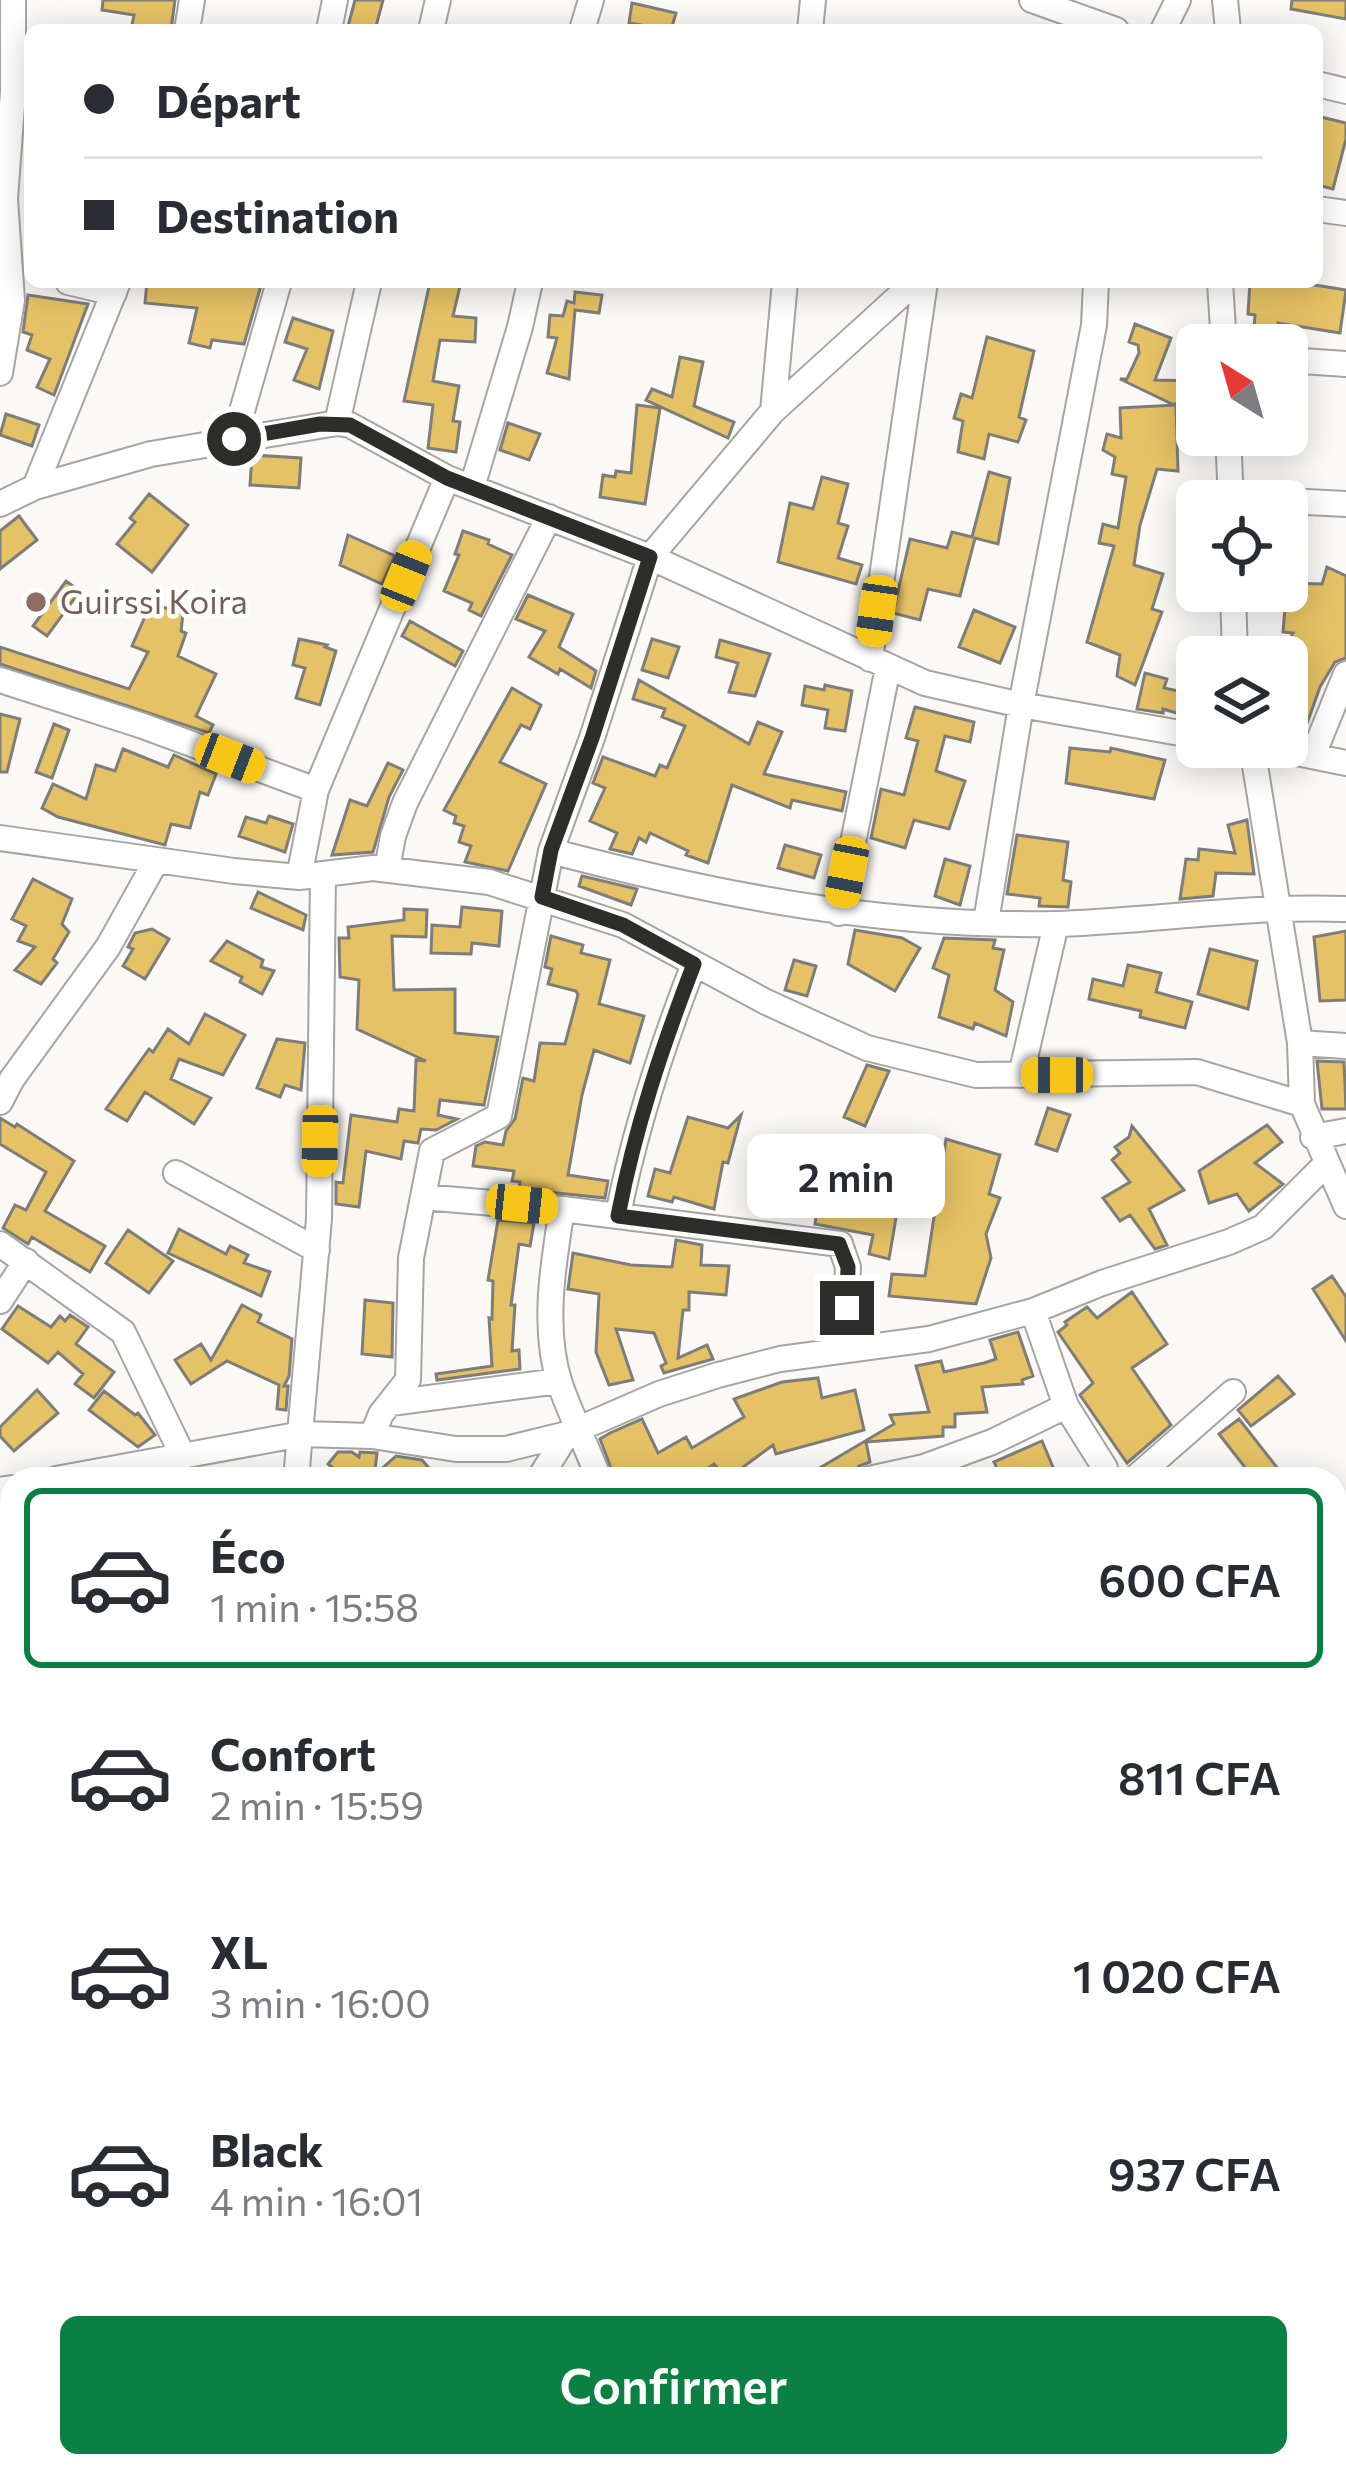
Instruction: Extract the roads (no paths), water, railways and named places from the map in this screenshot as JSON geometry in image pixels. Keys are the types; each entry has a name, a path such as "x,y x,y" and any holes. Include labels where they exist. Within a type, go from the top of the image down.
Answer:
{"street":[{"path":"0,373 21,271 5,199 13,92 13,0"},
{"path":"1045,2 1101,24"},
{"path":"34,487 116,288"},
{"path":"234,439 277,288"},
{"path":"337,423 368,288"},
{"path":"472,487 529,288"},
{"path":"773,410 784,288"},
{"path":"372,1436 408,1380 411,1258 433,1151 499,1116 551,850 650,557 773,410 908,288"},
{"path":"839,913 879,663 924,288"},
{"path":"986,922 1021,705 1094,325 1096,288"},
{"path":"1220,288 1223,324"},
{"path":"1308,361 1346,364"},
{"path":"0,504 34,487 152,454 337,423 350,425 447,478 650,557 925,683 1176,732"},
{"path":"298,1467 316,1250 311,876 316,790 447,478"},
{"path":"1308,502 1346,504"},
{"path":"387,869 405,803 549,517"},
{"path":"1313,754 1346,674"},
{"path":"0,680 316,790"},
{"path":"1308,753 1346,763"},
{"path":"1255,768 1300,1043 1302,1104 1346,1206"},
{"path":"0,838 155,863 311,876 387,869 489,882 623,925 867,1048 976,1075 1197,1072 1302,1104"},
{"path":"551,850 685,886 839,913 1056,923 1277,907 1346,909"},
{"path":"0,1102 108,947 155,863"},
{"path":"1021,1075 1056,923"},
{"path":"618,1216 650,1083 694,964"},
{"path":"1300,1043 1346,1046"},
{"path":"1313,1138 1346,1131"},
{"path":"116,1467 302,1434 372,1436 456,1449 506,1449 573,1431 718,1375 845,1348 929,1339 1033,1311 1263,1227 1325,1165"},
{"path":"176,1173 316,1250"},
{"path":"423,1197 562,1208 839,1244 848,1267 845,1348"},
{"path":"562,1208 552,1297 559,1381 573,1431 592,1467"},
{"path":"0,1244 123,1332 182,1454"},
{"path":"0,1301 26,1261"},
{"path":"1033,1311 1066,1406 1104,1467"},
{"path":"391,1403 559,1381"},
{"path":"1148,1467 1233,1392"},
{"path":"924,1467 992,1442 1066,1406"},
{"path":"548,1467 573,1431"}],"place":[{"name":"Guirssi Koira","path":"36,602"}]}
